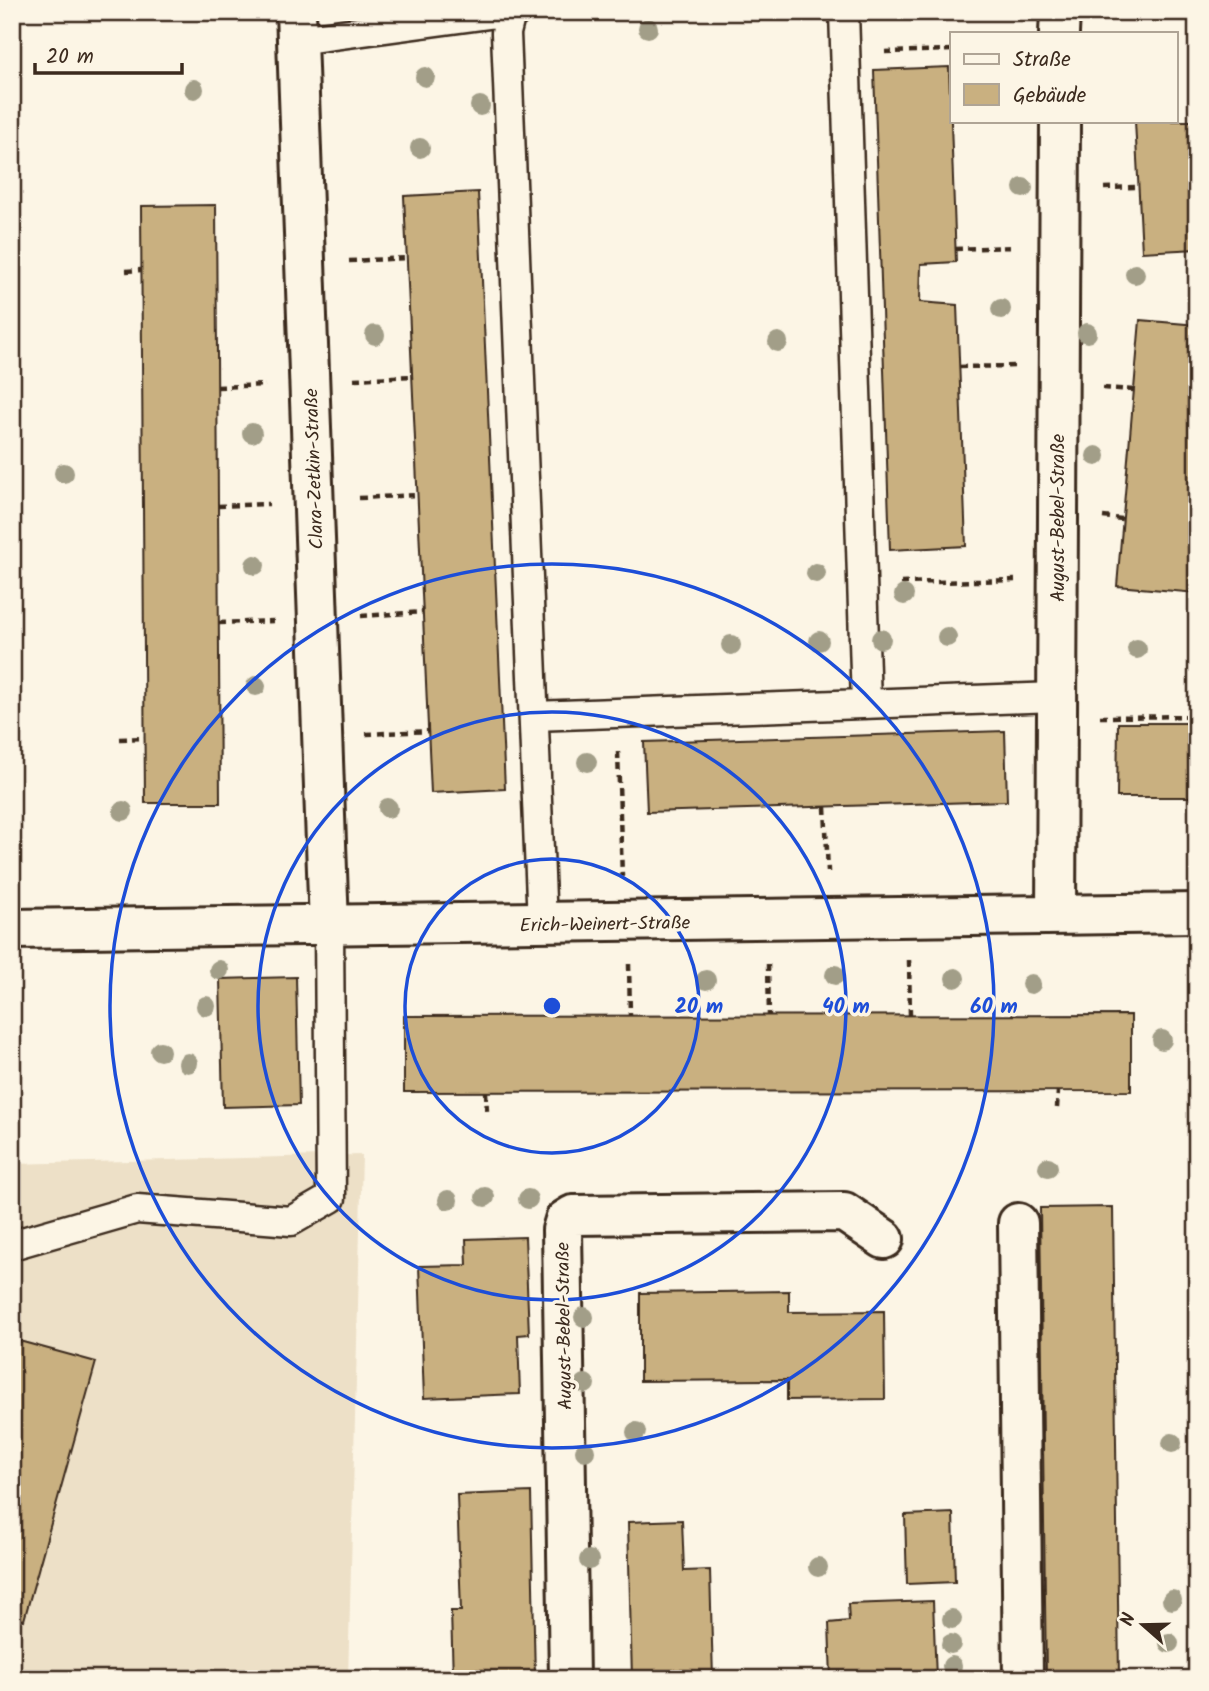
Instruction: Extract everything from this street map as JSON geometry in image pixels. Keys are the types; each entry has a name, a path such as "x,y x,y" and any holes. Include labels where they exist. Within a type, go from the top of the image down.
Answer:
{"street":[{"path":"1059,12 1059,32"},
{"name":"Clara-Zetkin-Straße","path":"297,26 329,926"},
{"name":"August-Bebel-Straße","path":"1056,915 1060,122"},
{"name":"Erich-Weinert-Straße","path":"12,929 1197,914"},
{"name":"August-Bebel-Straße","path":"569,1679 562,1230 565,1220 573,1215 844,1212 884,1239"},
{"path":"1018,1223 1023,1679"}],"lane":[{"path":"297,26 504,12"},
{"path":"516,12 510,18 506,33 542,924"},
{"path":"844,12 866,704"},
{"path":"534,716 866,704 1056,707"},
{"path":"12,1245 137,1209 291,1221 331,1198 329,926"}],"path":[{"path":"845,53 950,50"},
{"path":"955,249 1023,247"},
{"path":"342,262 407,258"},
{"path":"126,271 141,270"},
{"path":"959,367 1024,366"},
{"path":"346,380 412,376"},
{"path":"217,387 272,384"},
{"path":"350,498 418,495"},
{"path":"218,506 277,504"},
{"path":"861,584 1023,580"},
{"path":"355,616 423,612"},
{"path":"219,622 281,621"},
{"path":"1056,707 1197,716"},
{"path":"617,713 622,886"},
{"path":"358,735 429,732"},
{"path":"120,739 145,738"},
{"path":"825,807 828,883"},
{"path":"909,955 910,1016"},
{"path":"768,957 769,1016"},
{"path":"629,958 630,1016"},
{"path":"1058,1091 1058,1108"},
{"path":"486,1092 487,1112"}],"shaded area":[{"path":"362,1155 348,1679 12,1679 12,1164"}],"building":[{"path":"949,67 956,262 921,264 920,302 957,305 966,546 890,550 874,70"},
{"path":"1197,121 1197,249 1142,252 1135,122"},
{"path":"478,192 505,789 431,793 404,196"},
{"path":"216,205 220,803 145,803 141,206"},
{"path":"1140,320 1197,325 1197,593 1117,586"},
{"path":"1118,723 1197,723 1197,797 1117,797"},
{"path":"1005,731 1007,801 647,812 644,742"},
{"path":"296,977 299,1105 223,1107 220,979"},
{"path":"1131,1015 1131,1091 404,1092 404,1016"},
{"path":"1113,1207 1119,1679 1046,1679 1040,1208"},
{"path":"525,1237 529,1334 518,1335 520,1394 424,1398 419,1266 467,1265 466,1239"},
{"path":"789,1291 789,1312 884,1311 885,1399 787,1400 787,1380 640,1381 640,1293"},
{"path":"12,1339 96,1362 24,1620 12,1618"},
{"path":"531,1492 535,1679 453,1679 451,1611 461,1611 457,1495"},
{"path":"953,1513 955,1582 907,1584 905,1515"},
{"path":"682,1520 684,1571 710,1570 713,1679 632,1679 628,1522"},
{"path":"933,1601 936,1679 831,1679 829,1623 849,1621 848,1604"}]}
